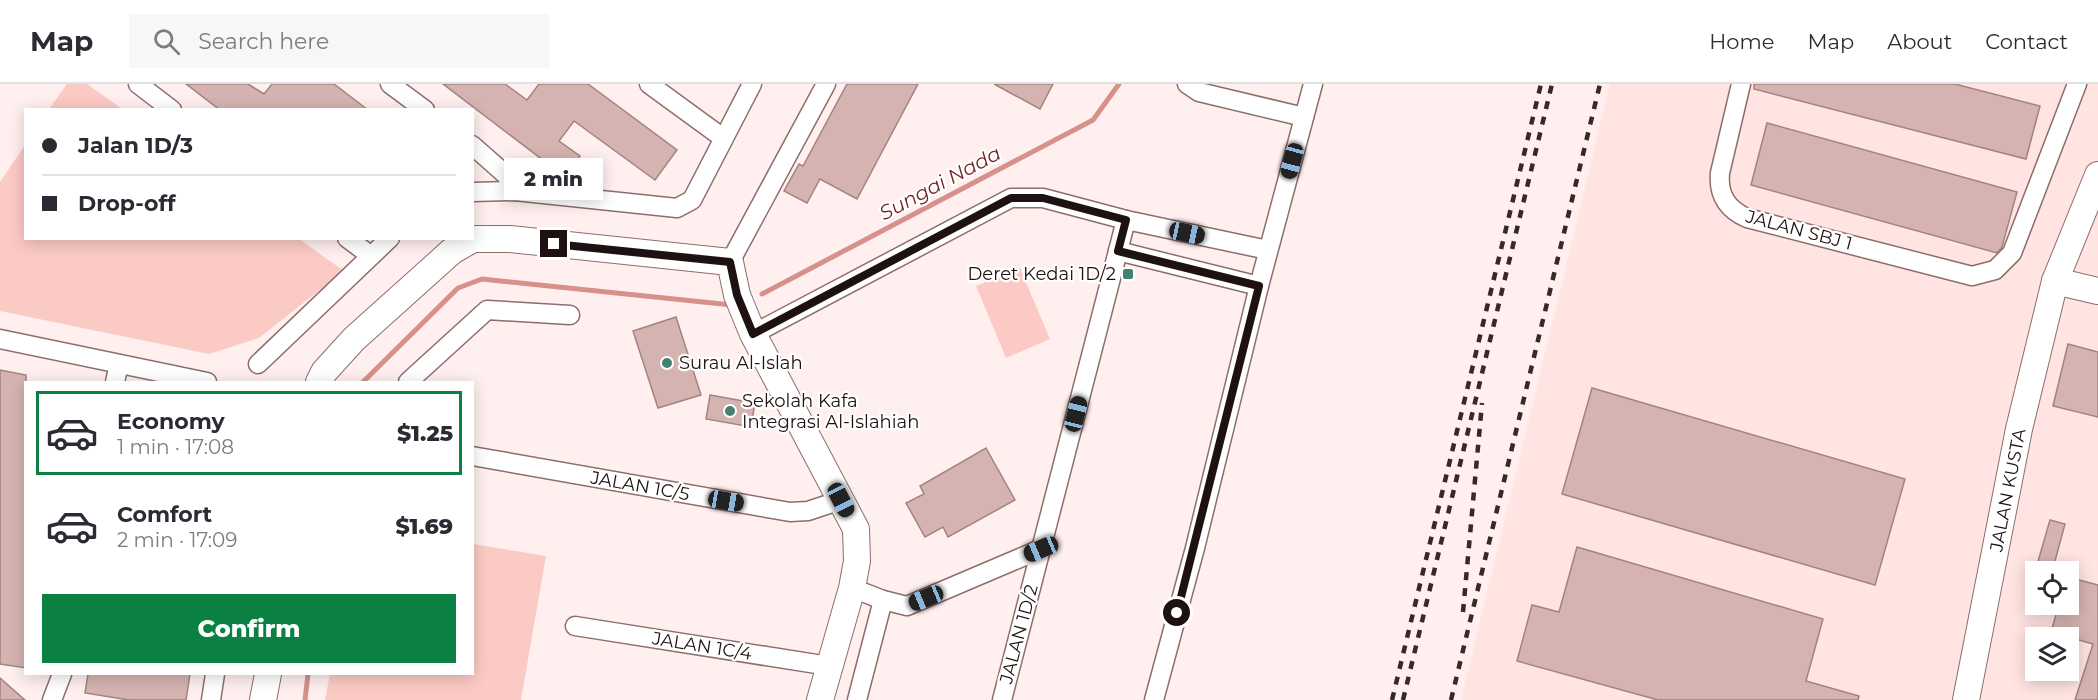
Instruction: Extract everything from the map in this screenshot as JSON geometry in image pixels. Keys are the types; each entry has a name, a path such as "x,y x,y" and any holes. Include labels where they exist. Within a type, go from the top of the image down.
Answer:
{"street":[{"path":"138,84 169,108"},
{"path":"390,84 422,108"},
{"path":"649,84 723,138"},
{"path":"474,192 515,191 677,208 692,200 752,84"},
{"path":"820,700 852,588 857,561 856,529 753,334 737,295 730,262 826,84"},
{"path":"1187,84 1199,92 1304,117"},
{"path":"1154,700 1195,548 1268,250 1312,84"},
{"name":"JALAN SBJ 1","path":"1741,84 1719,184 1722,195 1736,213 1747,218 1972,276 1995,270 2012,253 2077,84"},
{"path":"474,147 506,175 515,191"},
{"name":"JALAN KUSTA","path":"1966,700 2019,429 2055,281 2098,175"},
{"path":"753,334 1011,198 1043,198 1126,220 1268,250"},
{"name":"JALAN 1D/2","path":"1002,700 1126,220"},
{"path":"474,239 510,239 730,262"},
{"path":"350,240 371,256"},
{"path":"258,364 388,240"},
{"path":"320,381 324,372 354,339 452,251 471,240"},
{"path":"1118,251 1259,286"},
{"path":"2055,281 2098,291"},
{"path":"409,381 487,310 570,315"},
{"path":"0,339 202,381"},
{"path":"115,381 119,364"},
{"name":"JALAN 1C/5","path":"474,456 790,512 808,511 841,500"},
{"path":"852,588 907,606 1041,549"},
{"path":"856,700 883,600"},
{"name":"JALAN 1C/4","path":"575,626 829,666"},
{"path":"52,700 62,675"},
{"path":"211,700 215,675"},
{"path":"263,700 268,675"}],"shaded area":[{"path":"67,84 87,84 121,108 50,108"},
{"path":"1610,84 2098,84 2098,700 1461,700"},
{"path":"24,146 24,240 300,240 344,271 259,338 209,354 0,311 0,182"},
{"path":"1020,268 1050,339 1006,358 976,286"},
{"path":"474,544 546,556 521,700 325,700 330,675 474,675"}],"building":[{"path":"186,84 248,84 264,94 272,84 334,84 365,108 217,108"},
{"path":"443,84 505,84 527,100 539,84 588,84 677,150 655,180 574,121 559,141 580,156 565,177"},
{"path":"847,84 918,84 857,199 820,179 807,203 784,191 799,164 803,166"},
{"path":"994,84 1053,84 1040,109"},
{"path":"1754,84 1955,84 2040,106 2026,159 1754,89"},
{"path":"1767,123 2017,192 2002,247 1997,253 1751,185"},
{"name":"Surau Al-Islah","path":"676,317 701,395 658,408 633,331"},
{"path":"2068,344 2098,352 2098,417 2053,406"},
{"path":"0,370 26,375 26,381 24,381 24,668 0,664"},
{"path":"1592,388 1905,479 1875,585 1562,494"},
{"name":"Sekolah Kafa Integrasi Al-Islahiah","path":"710,395 755,403 751,427 706,419"},
{"path":"986,448 1015,500 948,537 943,527 925,537 906,503 924,494 920,486"},
{"path":"2050,520 2065,524 2055,561 2038,561"},
{"path":"1577,547 1823,619 1806,681 1859,696 1858,700 1658,700 1517,661 1532,605 1559,612"},
{"path":"2079,580 2098,585 2098,700 2075,700 2093,644 2079,640 2079,627 2052,627 2056,615 2079,615"},
{"path":"88,675 190,675 186,700 129,700 85,693"},
{"path":"0,678 25,700 0,700"}],"waterway":[{"name":"Sungai Nada","path":"762,294 1093,120 1119,84"},
{"name":"Sungai Nada","path":"364,381 458,288 482,279 732,305"},
{"name":"Sungai Nada","path":"305,700 308,675"}],"railway":[{"path":"1392,700 1541,84"},
{"path":"1403,700 1552,84"},
{"path":"1451,700 1600,84"},
{"path":"1463,612 1482,403"}],"place":[{"name":"Deret Kedai 1D/2","path":"1128,274"},
{"name":"Surau Al-Islah","path":"667,363"},
{"name":"Sekolah Kafa Integrasi Al-Islahiah","path":"730,411"}],"route":[{"path":"554,244 730,262 737,295 753,334 1011,198 1043,198 1126,220 1118,251 1259,286 1177,613"}]}
